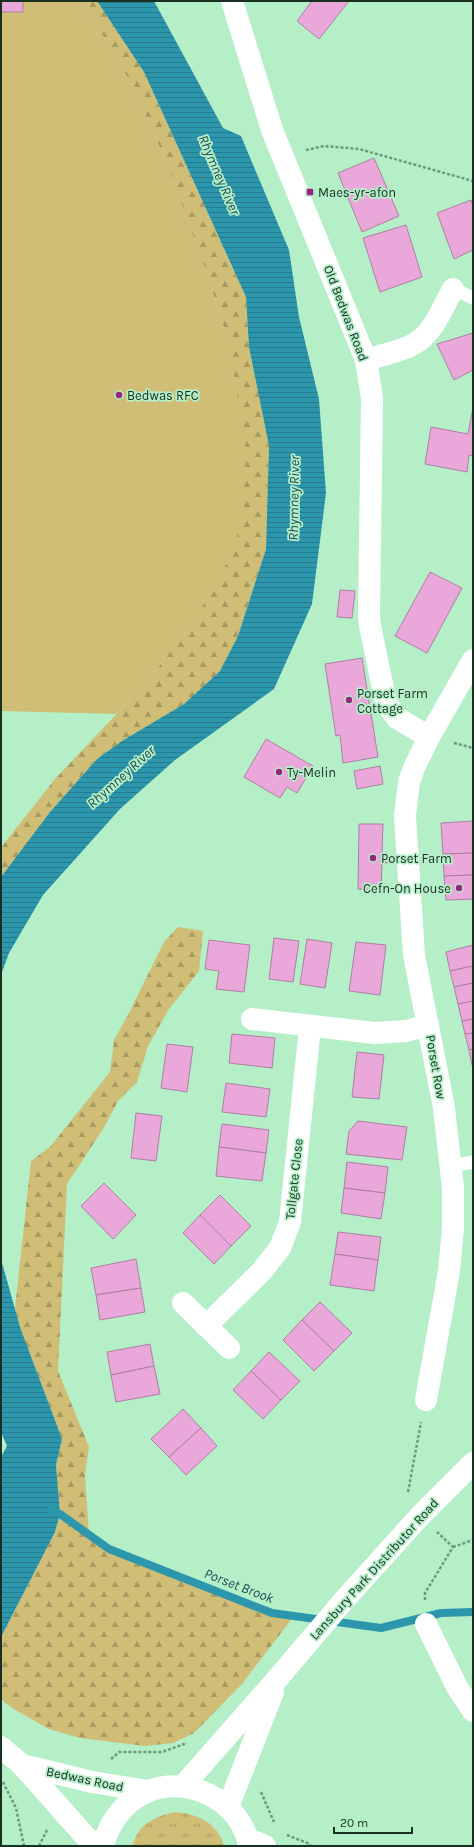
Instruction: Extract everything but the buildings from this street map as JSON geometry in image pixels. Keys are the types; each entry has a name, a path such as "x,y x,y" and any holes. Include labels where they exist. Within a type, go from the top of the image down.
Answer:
{"street":[{"name":"Old Bedwas Road","path":"232,1 272,130 366,360 372,398 370,626 386,703 397,718 429,737"},
{"path":"366,360 413,345 421,339 431,328 453,289"},
{"name":"Porset Row","path":"426,1400 449,1271 453,1227 452,1166 444,1108 413,947 405,816 409,782 414,768 429,737 473,660"},
{"path":"252,1019 310,1027 390,1033 407,1031 428,1025"},
{"name":"Tollgate Close","path":"206,1326 261,1272 280,1248 290,1222 310,1027"},
{"path":"183,1303 229,1348"},
{"name":"Lansbury Park Distributor Road","path":"183,1786 346,1598 420,1516 473,1463"},
{"path":"426,1624 457,1687 473,1712"},
{"name":"Lansbury Park Distributor Road","path":"228,1807 278,1678"},
{"name":"Bedwas Road","path":"1,1747 22,1765 94,1846"},
{"name":"Bedwas Road","path":"22,1765 92,1782 148,1791"},
{"path":"103,1846 106,1834 116,1816 131,1801 148,1791 165,1787 183,1786 207,1793 228,1807 254,1844"}],"lane":[{"path":"453,289 473,298"},
{"path":"452,1166 473,1162"}],"path":[{"path":"282,156 324,146 358,149 473,181"},
{"path":"453,1547 473,1540"},
{"path":"1,1778 16,1808 24,1846"}],"green space":[{"name":"Bedwas RFC","path":"1,1 82,1 135,90 171,174 209,280 230,348 245,443 244,515 230,557 196,618 145,684 116,714 1,711"},
{"path":"82,1 97,1 144,72 246,297 249,347 269,446 266,549 238,636 220,671 184,704 122,741 97,759 50,812 1,877 1,848 6,841 55,779 145,684 196,618 230,348 209,280 171,174 135,90"},
{"path":"178,927 203,931 199,971 169,1009 148,1046 137,1082 118,1101 103,1129 67,1184 58,1371 89,1447 85,1475 89,1535 109,1549 272,1613 294,1616 242,1684 194,1733 173,1743 145,1746 80,1738 49,1729 12,1708 1,1699 1,1637 55,1532 60,1514 56,1465 62,1439 20,1327 15,1309 31,1161 50,1147 110,1072 114,1040 164,942"},
{"path":"175,1812 198,1817 211,1825 221,1838 224,1846 132,1846 139,1832 148,1823 160,1816"}],"water":[{"name":"Rhymney River","path":"97,1 154,1 223,128 241,136 289,250 299,317 319,399 326,493 312,604 274,689 175,760 120,809 43,895 9,953 1,975 1,877 50,812 97,759 122,741 184,704 220,671 238,636 266,549 269,446 249,347 246,297 144,72"},
{"path":"1,1259 20,1327 62,1439 56,1465 60,1514 55,1532 1,1637 1,1457 7,1446 1,1432"}],"waterway":[{"name":"Porset Brook","path":"51,1510 60,1514 109,1549 272,1613 381,1628 441,1613 473,1612"}],"place":[{"name":"Maes-yr-afon","path":"310,192"},
{"name":"Bedwas RFC","path":"119,395"},
{"name":"Porset Farm Cottage","path":"349,700"},
{"name":"Ty-Melin","path":"279,772"},
{"name":"Porset Farm","path":"373,858"},
{"name":"Cefn-On House","path":"459,888"}]}
